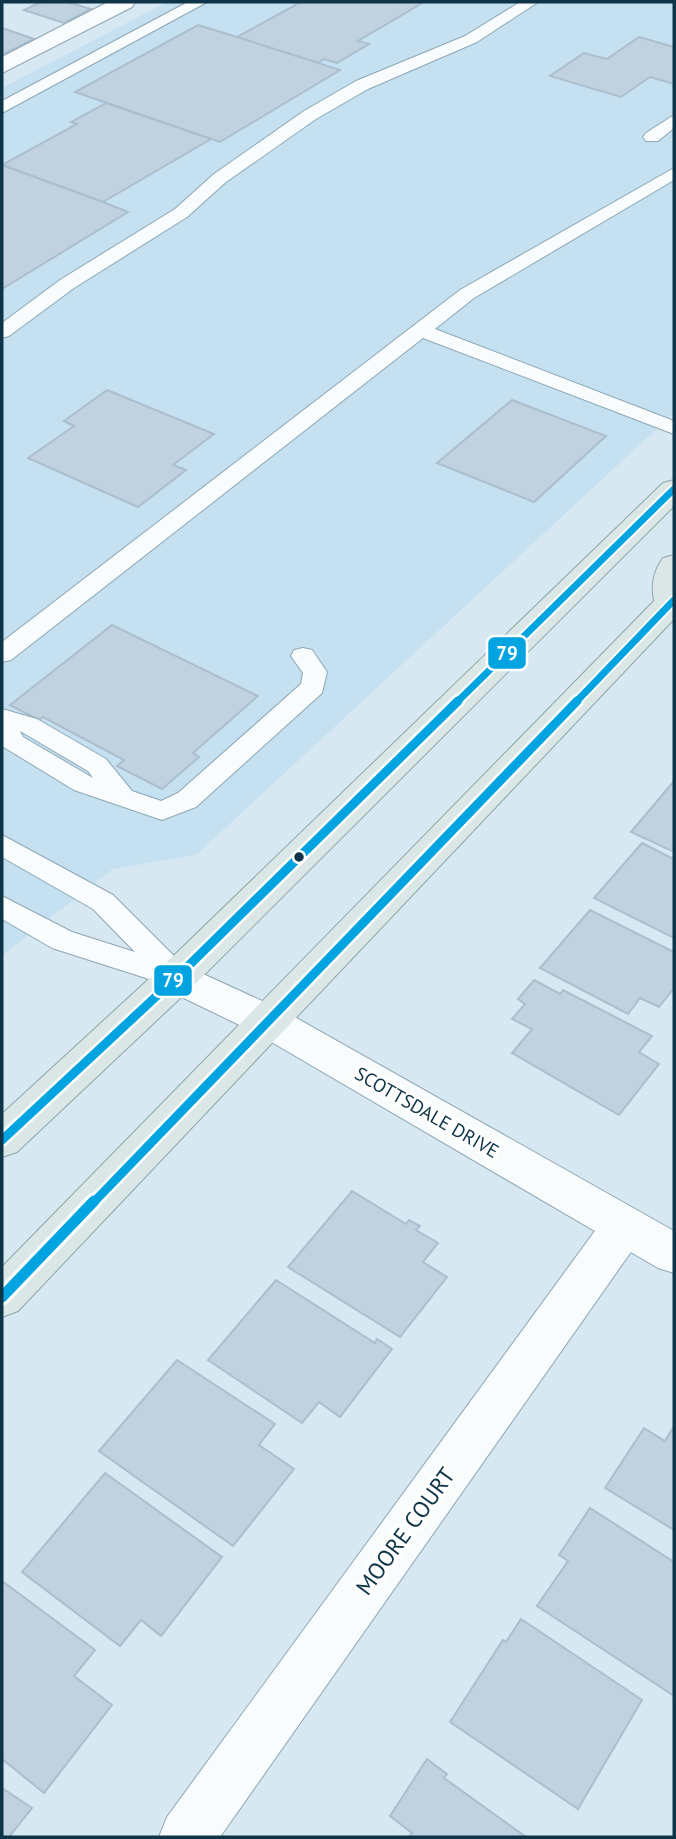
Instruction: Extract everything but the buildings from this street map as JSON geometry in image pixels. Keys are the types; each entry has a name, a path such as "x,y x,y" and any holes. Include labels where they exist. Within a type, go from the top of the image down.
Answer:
{"main road":[{"path":"2,1140 177,976 674,489"},
{"path":"2,1297 673,602 667,586 674,565"}],"street":[{"path":"2,66 124,2"},
{"name":"SCOTTSDALE DRIVE","path":"177,976 270,1022 674,1254"},
{"name":"MOORE COURT","path":"187,1837 624,1226"}],"lane":[{"path":"2,108 198,2"},
{"path":"2,331 67,284 181,213 220,178 310,115 362,85 471,39 530,2"},
{"path":"652,137 674,120"},
{"path":"2,653 467,294 674,173"},
{"path":"420,330 674,428"},
{"path":"2,719 13,743 83,784 162,811 187,800 313,687 315,672 303,656"},
{"path":"2,845 103,902 177,976"},
{"path":"2,906 62,940 177,976"}],"shaded area":[{"path":"167,2 674,2 674,413 196,855 113,869 2,956 2,88"}],"transit line":[{"name":"79","path":"2,1140 177,977 674,489"},
{"name":"79","path":"2,1297 674,600"}]}
